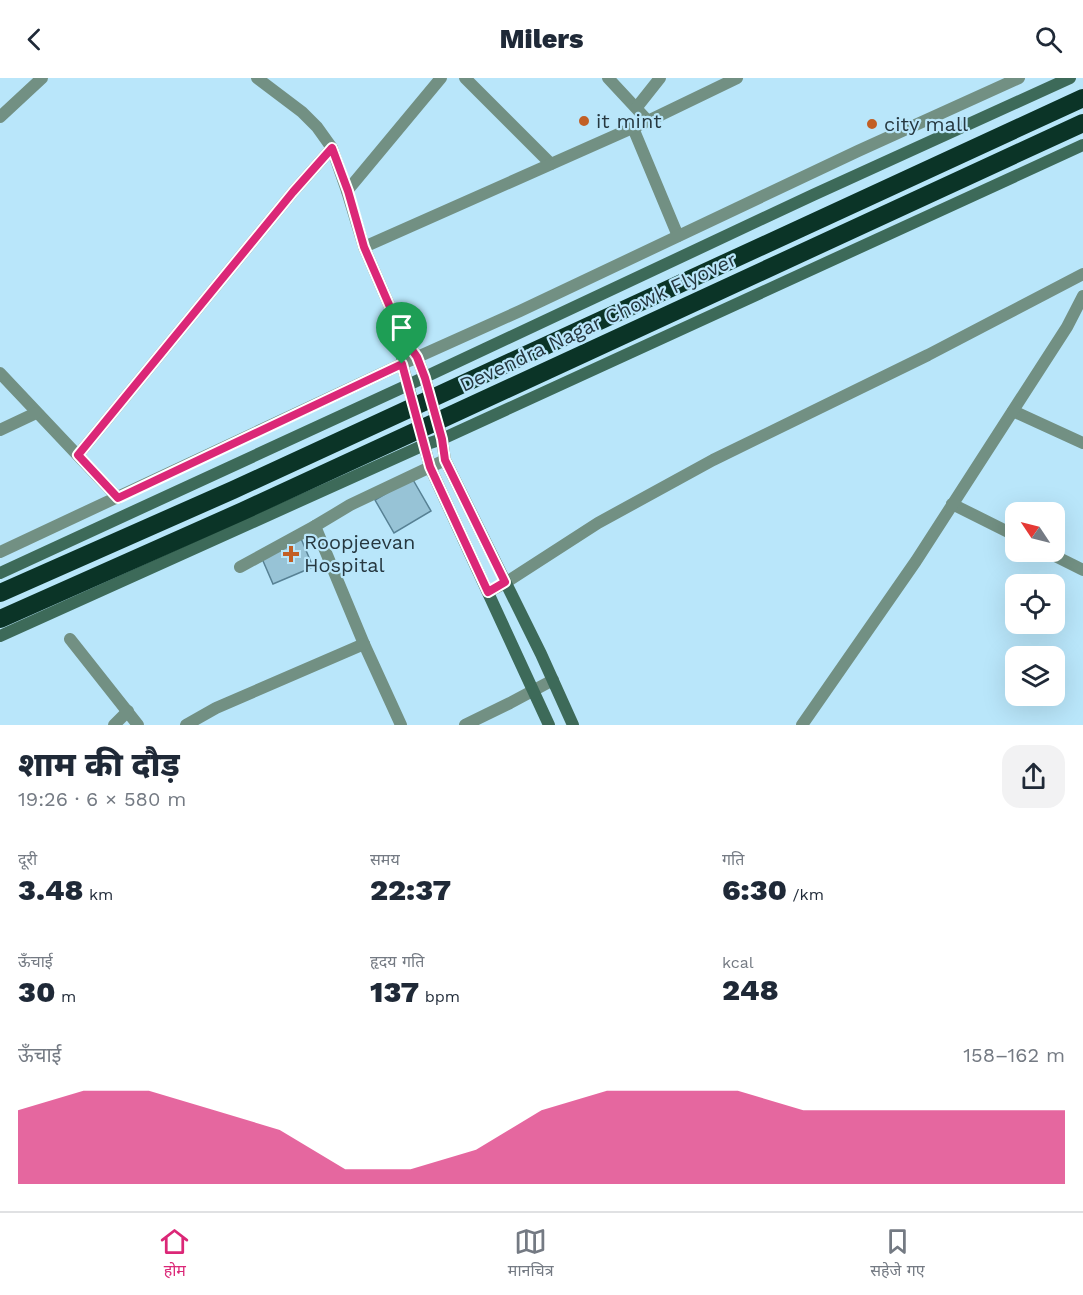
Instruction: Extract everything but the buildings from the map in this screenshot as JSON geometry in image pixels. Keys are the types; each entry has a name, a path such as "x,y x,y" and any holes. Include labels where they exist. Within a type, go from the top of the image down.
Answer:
{"highway":[{"name":"Devendra Nagar Chowk Flyover","path":"0,593 233,490 1083,98"},
{"name":"Devendra Nagar Chowk Flyover","path":"0,619 243,511 1083,123"}],"street":[{"path":"0,117 42,78"},
{"path":"256,78 302,112 332,148 348,191 364,247 403,337 417,357 425,378 442,439 445,460 573,725"},
{"path":"348,191 441,78"},
{"path":"465,78 552,164"},
{"path":"608,78 648,121"},
{"path":"636,107 660,78"},
{"path":"364,247 633,128 737,78"},
{"path":"0,552 520,311 868,146 1019,78"},
{"path":"0,573 1070,78"},
{"path":"633,128 678,236"},
{"path":"0,636 424,445 442,439 1083,145"},
{"path":"78,455 293,192 332,148"},
{"path":"488,592 598,523 713,460 928,355 1083,274"},
{"path":"802,725 916,561 1067,327 1083,296"},
{"path":"403,337 402,364 430,467 549,725"},
{"path":"0,373 118,498"},
{"path":"1012,411 1083,443"},
{"path":"0,430 36,413"},
{"path":"240,567 350,505 445,460"},
{"path":"952,504 1005,530"},
{"path":"315,526 364,644 401,725"},
{"path":"1065,561 1083,570"},
{"path":"70,639 138,725"},
{"path":"186,725 216,708 364,644"},
{"path":"465,725 553,680"},
{"path":"114,725 128,711"}],"place":[{"name":"it mint","path":"584,121"},
{"name":"city mall","path":"872,124"},
{"name":"Roopjeevan Hospital","path":"291,554"}],"route":[{"path":"332,148 348,191 364,247 403,337 417,357 425,378 442,439 445,460 505,582 488,592 430,467 402,364 118,498 78,455 293,192 332,148"}]}
